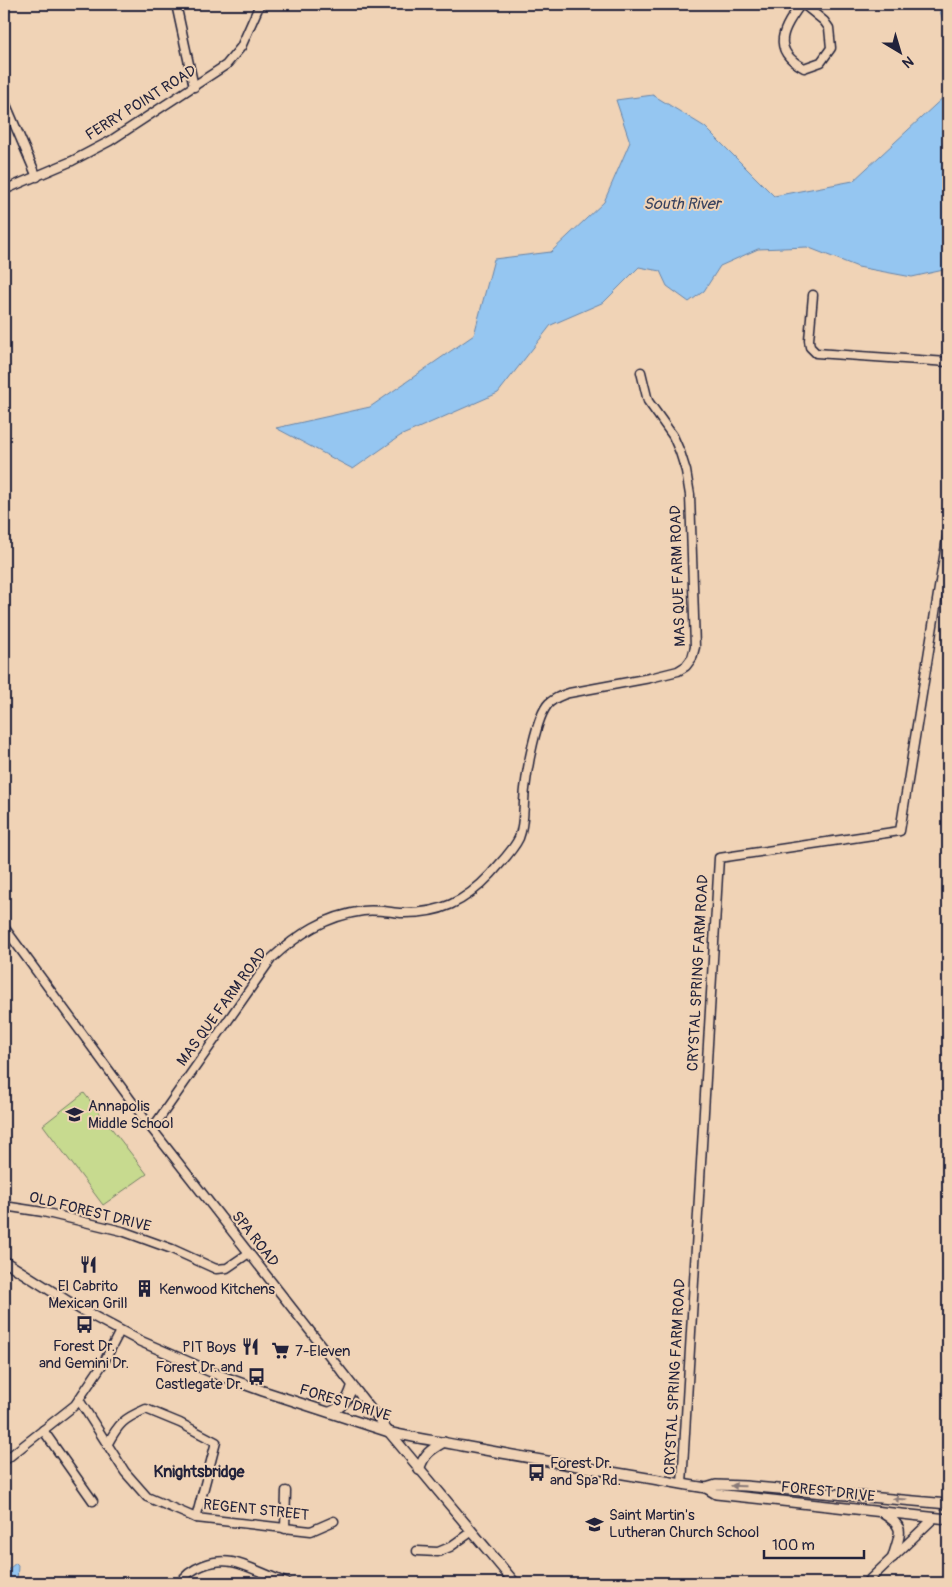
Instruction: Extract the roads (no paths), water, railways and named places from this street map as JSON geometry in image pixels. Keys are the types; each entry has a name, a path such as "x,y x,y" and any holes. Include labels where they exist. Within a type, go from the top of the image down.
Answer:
{"main road":[{"name":"FOREST DRIVE","path":"4,1260 74,1306 140,1341 216,1374 294,1402 388,1432 553,1463 706,1488 716,1494 948,1519"},
{"path":"330,1412 336,1410 345,1402 352,1387"},
{"name":"SPA ROAD","path":"388,1432 514,1583"},
{"path":"419,1470 422,1459 430,1450 444,1442"},
{"name":"FOREST DRIVE","path":"706,1488 716,1485 752,1486 948,1504"},
{"path":"934,1518 948,1504"},
{"path":"882,1512 897,1522 900,1528 893,1557"}],"street":[{"path":"176,4 194,87"},
{"name":"FERRY POINT ROAD","path":"4,190 72,161 110,141 226,65 241,47 260,4"},
{"path":"802,4 830,28 831,48 821,62 804,68 792,62 785,53 783,38 785,26 802,4"},
{"path":"4,100 37,177"},
{"path":"813,296 808,340 810,347 816,353 948,362"},
{"name":"MAS QUE FARM ROAD","path":"152,1129 271,959 297,937 308,929 327,920 365,911 412,913 450,905 470,894 485,880 510,852 519,838 533,746 540,719 550,702 569,693 670,674 686,666 692,658 695,642 688,483 680,452 673,436 650,407 640,372"},
{"name":"CRYSTAL SPRING FARM ROAD","path":"682,1484 719,858 900,832 948,532"},
{"name":"SPA ROAD","path":"4,927 152,1129 388,1432"},
{"name":"OLD FOREST DRIVE","path":"4,1206 45,1212 122,1231 172,1249 216,1268 227,1268 249,1253"},
{"path":"4,1461 75,1405 104,1362 120,1330"},
{"name":"REGENT STREET","path":"79,1400 107,1445 147,1497 196,1518 310,1531 334,1521"},
{"path":"107,1445 118,1425 130,1416 146,1409 180,1423 216,1442 196,1518"},
{"path":"43,1430 93,1501"},
{"path":"285,1529 286,1491"},
{"path":"866,1583 934,1518"},
{"path":"417,1551 438,1552 450,1547 471,1532"},
{"path":"180,1583 195,1569 222,1562 233,1562 287,1583"}],"water":[{"path":"938,4 948,4 948,38"},
{"name":"South River","path":"948,93 948,269 912,277 858,267 807,247 758,249 720,266 704,291 689,302 667,286 660,271 639,267 604,302 551,325 498,393 400,436 353,469 276,428 370,407 474,335 494,259 551,252 604,202 630,142 616,100 653,95 705,127 774,196 853,181"},
{"path":"16,1563 18,1565 17,1583 9,1583 9,1576 5,1572"}],"place":[{"name":"Annapolis Middle School","path":"74,1115"},
{"name":"El Cabrito Mexican Grill","path":"88,1265"},
{"name":"Kenwood Kitchens","path":"145,1289"},
{"name":"Forest Dr. and Gemini Dr.","path":"84,1325"},
{"name":"PIT Boys","path":"250,1347"},
{"name":"7-Eleven","path":"281,1351"},
{"name":"Forest Dr. and Castlegate Dr.","path":"257,1376"},
{"name":"Forest Dr. and Spa Rd.","path":"536,1472"},
{"name":"Saint Martin's Lutheran Church School","path":"595,1524"}],"district":[{"name":"Knightsbridge","path":"199,1472"}]}
